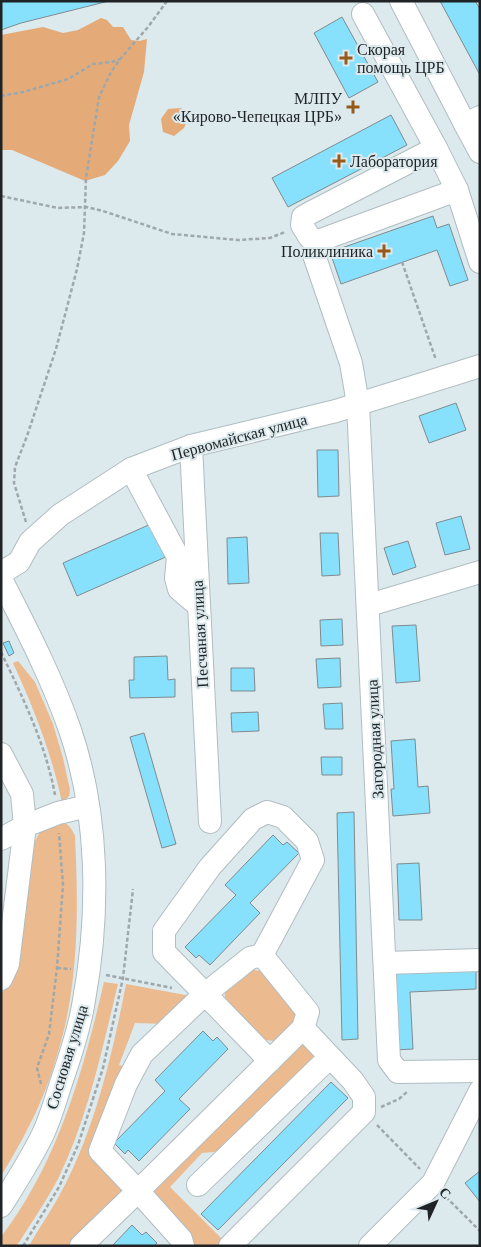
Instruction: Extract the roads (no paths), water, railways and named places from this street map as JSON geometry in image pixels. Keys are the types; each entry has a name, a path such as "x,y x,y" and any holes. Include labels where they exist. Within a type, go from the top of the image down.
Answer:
{"street":[{"path":"401,1 472,120 480,152"},
{"path":"363,14 457,190 480,262"},
{"path":"436,148 303,217 302,225 310,238 318,241 457,190"},
{"name":"Загородная улица","path":"318,241 315,246 314,255 351,363 358,404 389,1060 398,1072 480,1071"},
{"name":"Первомайская улица","path":"1,573 19,562 30,542 60,515 131,468 191,446 358,404 480,366"},
{"name":"Песчаная улица","path":"191,446 210,822"},
{"path":"131,468 178,557 176,578 179,589 199,606"},
{"path":"368,605 480,572"},
{"name":"Сосновая улица","path":"1,579 54,688 73,740 88,806 94,892 88,972 75,1040 44,1132 1,1206"},
{"path":"1,754 22,794 25,826 8,964 1,979"},
{"path":"1,839 25,826 58,813 88,806"},
{"path":"183,1246 181,1239 100,1151 126,1084 142,1054 206,994 250,958 262,955 313,860 307,841 283,817 268,812 253,818 210,867 164,931 164,952 206,994 270,1060"},
{"path":"81,1246 303,1028 308,1012 262,955"},
{"path":"385,964 480,960"},
{"path":"230,1246 364,1112 364,1096 353,1081 303,1028"},
{"path":"198,1185 330,1057"},
{"path":"370,1246 433,1183 480,1091"}],"place":[{"name":"Скорая помощь ЦРБ","path":"346,58"},
{"name":"МЛПУ «Кирово-Чепецкая ЦРБ»","path":"353,107"},
{"name":"Лаборатория","path":"339,161"},
{"name":"Поликлиника","path":"384,251"}]}
